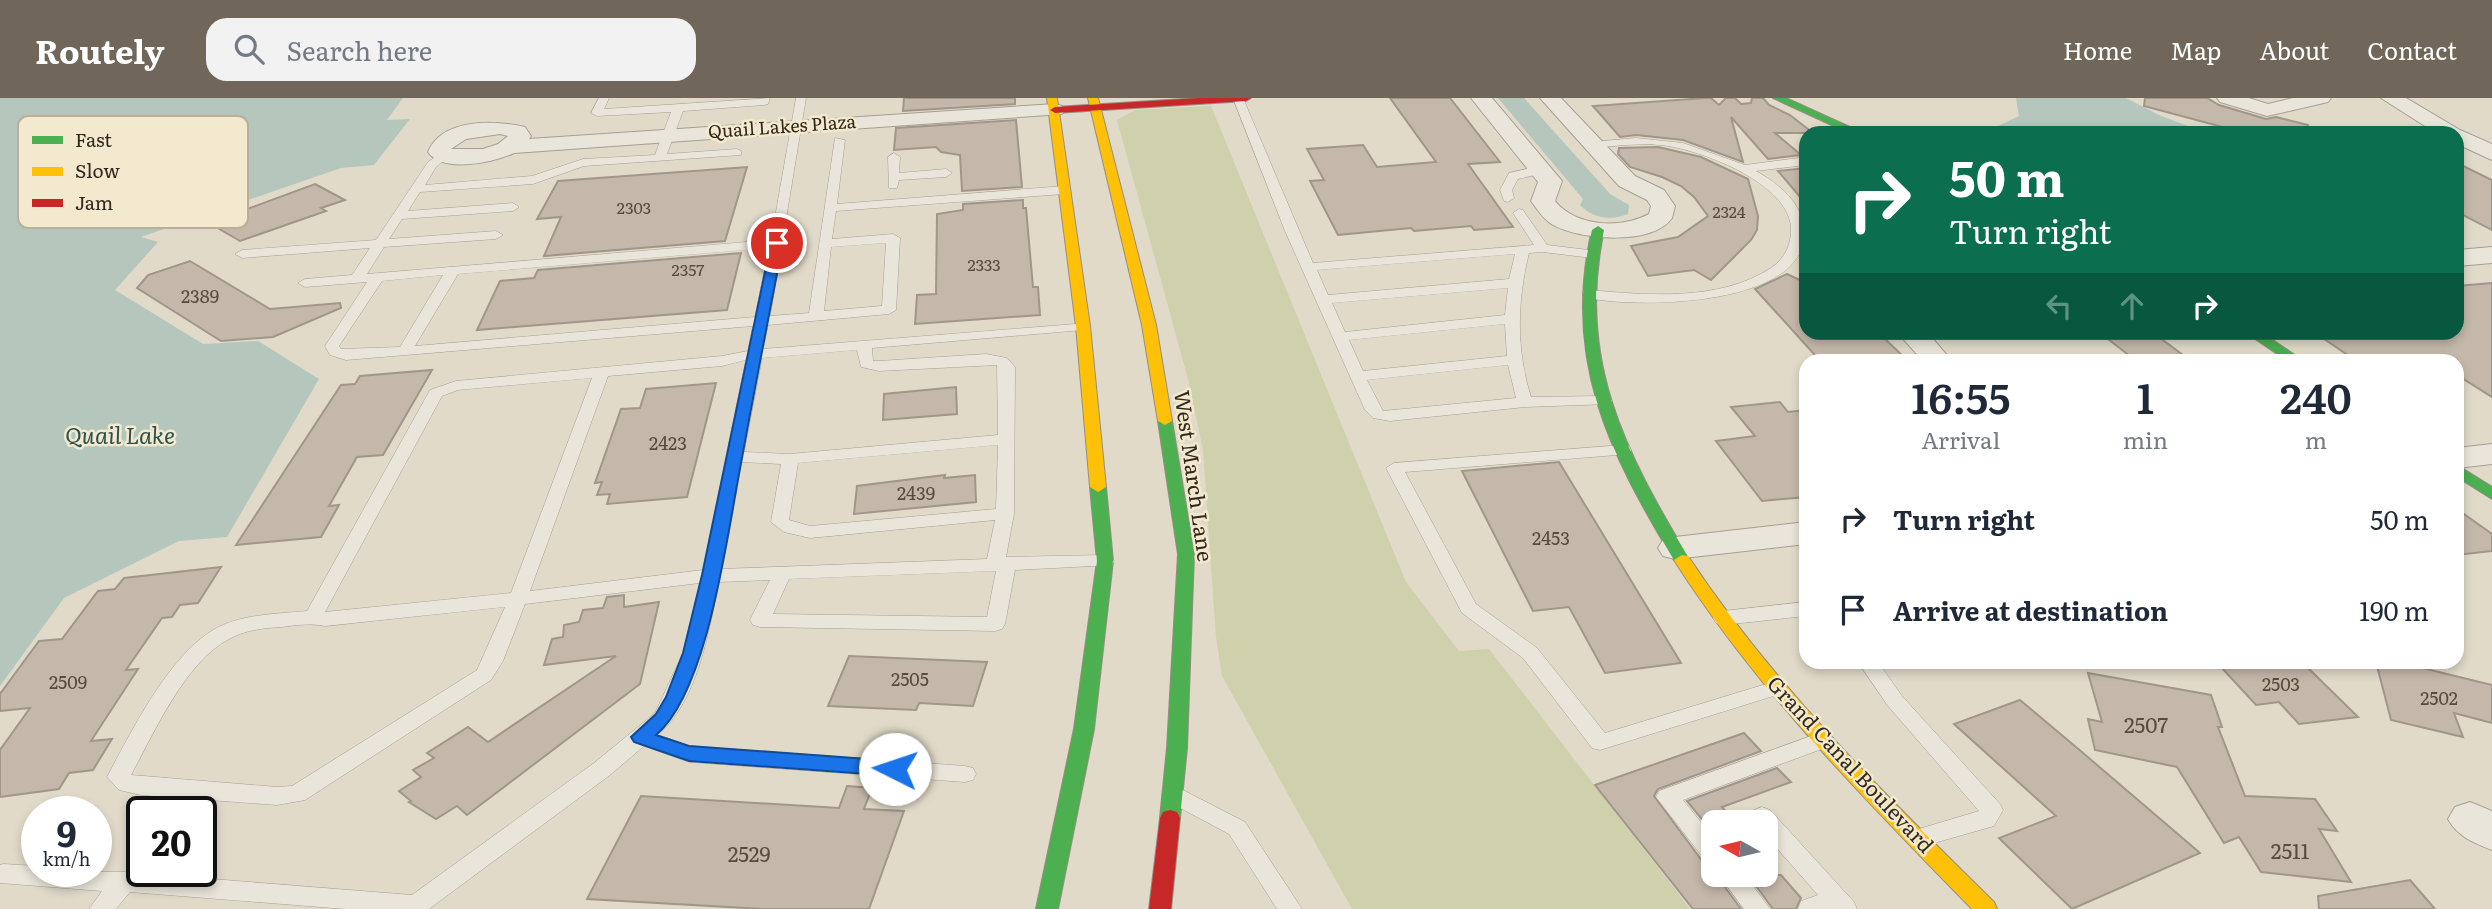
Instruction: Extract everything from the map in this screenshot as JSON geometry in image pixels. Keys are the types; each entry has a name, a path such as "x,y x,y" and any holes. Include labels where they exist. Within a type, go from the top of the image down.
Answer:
{"main road":[{"path":"1047,909 1084,729 1105,561 1083,326 1053,102 1246,98"},
{"path":"1778,98 1842,126"},
{"name":"West March Lane","path":"1095,102 1149,325 1186,554 1177,748 1160,909"},
{"name":"Grand Canal Boulevard","path":"1598,230 1592,254 1588,294 1591,349 1604,401 1650,507 1723,618 1776,688 1822,740 1986,909"},
{"path":"2264,340 2286,354"},
{"path":"2464,475 2492,494"}],"street":[{"path":"1481,98 1550,181 1543,201 1552,214 1573,224 1598,230 1643,227 1660,218 1663,212 1661,201 1656,195 1631,184 1550,98"},
{"path":"2227,98 2267,110 2320,98"},
{"path":"2390,98 2439,126"},
{"name":"Quail Lakes Plaza","path":"444,155 478,157 515,141 674,122 1053,102"},
{"path":"2464,139 2492,153"},
{"path":"2464,257 2492,255"},
{"path":"1919,340 1932,354"},
{"path":"2464,457 2492,454"},
{"path":"1675,548 1799,534"}],"lane":[{"path":"604,98 597,113 674,122 764,102 765,98"},
{"path":"1238,98 1308,267 1373,410 1379,415 1525,402 1604,401"},
{"path":"3,874 413,907 602,769 662,719 675,697 692,653 711,575 777,243 798,114"},
{"path":"659,158 674,122"},
{"path":"816,316 839,140"},
{"path":"1588,294 1677,298 1744,285 1776,271 1786,261 1797,244 1799,229 1796,216 1776,191 1744,169 1696,149 1660,141 1594,145"},
{"path":"416,189 533,180 583,163 737,153"},
{"path":"357,278 432,165 444,155"},
{"path":"891,203 894,157"},
{"path":"1744,169 1799,162"},
{"path":"1508,198 1507,184 1513,176 1540,170"},
{"path":"893,177 946,173"},
{"path":"830,208 1064,190"},
{"path":"398,216 513,207"},
{"path":"1519,214 1544,248"},
{"path":"242,254 496,236"},
{"path":"378,276 332,346 334,352 346,355 405,351 889,310 893,238 825,244"},
{"path":"305,283 777,243"},
{"path":"1308,267 1544,248 1592,254"},
{"path":"1523,249 1515,283 1512,320 1515,375 1525,402"},
{"path":"405,351 454,270"},
{"path":"1323,300 1515,283"},
{"path":"1340,337 1512,320"},
{"path":"313,617 436,393 456,386 722,360 754,354 1083,326"},
{"path":"915,340 915,364"},
{"path":"783,573 760,620 995,624 1005,514 1007,367 1002,361 986,359 879,366 866,364 864,345"},
{"path":"1357,376 1514,360"},
{"path":"602,372 518,599 493,661 484,675 297,793 277,796 141,786 127,784 118,777 186,665 207,642 236,627 313,617 325,619 518,599 711,575 1105,561"},
{"path":"734,457 790,459 1006,439"},
{"path":"1623,450 1394,468 1469,608 1530,653 1600,742 1776,688"},
{"path":"790,459 780,522 790,528 810,533 1005,514"},
{"path":"1723,618 1799,610"},
{"path":"1873,669 1895,701 1992,810 1986,820 1917,839"},
{"path":"641,737 689,754 965,774"},
{"path":"1701,838 1668,797 1822,740"},
{"path":"1172,793 1237,828 1290,909"},
{"path":"1778,835 1841,904"},
{"path":"101,909 124,882"},
{"path":"1741,887 1758,909"},
{"path":"1810,908 1841,904"}],"green space":[{"path":"1211,106 1406,582 1459,651 1489,649 1690,909 1352,909 1222,676 1216,637 1203,450 1188,379 1117,120 1135,110"}],"water":[{"name":"Quail Lake","path":"0,98 403,98 387,120 410,119 374,165 341,168 248,200 248,116 18,116 18,228 167,228 141,237 158,242 115,290 203,344 258,341 319,379 227,537 179,541 64,598 0,686"},
{"path":"1498,98 1524,98 1610,194 1629,205 1628,214 1602,217 1590,213 1580,205 1583,199"},
{"path":"2016,98 2126,98 2188,126 1998,126 2019,116"}],"building":[{"path":"904,98 1015,98 1015,104 903,111"},
{"path":"1390,98 1450,98 1500,162 1468,164 1513,227 1474,230 1471,226 1414,231 1411,228 1338,235 1310,181 1324,180 1307,149 1363,145 1377,167 1436,162"},
{"path":"1711,98 1719,105 1726,98 1735,98 1741,104 1751,103 1752,98 1763,98 1769,105 1790,115 1804,126 1799,126 1799,133 1775,133 1799,155 1768,159 1731,117 1743,162 1683,140 1636,135 1620,137 1593,106"},
{"path":"2145,98 2207,98 2219,105 2266,119 2276,117 2308,125 2219,126 2144,106"},
{"path":"1016,120 1022,187 962,191 960,155 941,152 936,147 894,150 896,128"},
{"path":"1658,147 1701,157 1748,179 1758,216 1757,230 1751,240 1711,280 1694,270 1648,276 1631,246 1678,237 1708,216 1694,197 1681,186 1630,167 1618,154 1619,148"},
{"path":"2464,166 2492,180 2492,230 2464,216"},
{"path":"747,167 725,241 544,256 561,217 537,219 558,181"},
{"path":"1799,169 1799,196 1778,171"},
{"path":"315,184 345,200 321,208 326,211 240,241 218,228 248,228 248,209"},
{"path":"1023,200 1033,287 1038,287 1040,315 915,324 917,295 936,294 937,214 963,210 963,204"},
{"path":"741,253 727,310 477,330 500,281 534,278 538,270"},
{"path":"190,261 270,309 340,303 341,308 273,337 221,341 137,288 148,275"},
{"path":"1787,274 1799,280 1799,337 1755,289"},
{"path":"2492,283 2492,397 2464,379 2464,354 2346,354 2326,340 2464,340 2464,285"},
{"path":"1801,340 1886,340 1901,354 1814,354"},
{"path":"2109,340 2163,340 2182,354 2127,354"},
{"path":"432,370 383,455 357,457 329,506 339,505 321,537 236,545 341,385 355,384 360,376"},
{"path":"716,383 687,497 607,504 610,494 597,495 602,482 595,483 621,409 640,408 646,389"},
{"path":"956,387 957,414 883,420 884,394"},
{"path":"1780,402 1788,412 1799,411 1799,498 1762,501 1716,441 1755,436 1731,407"},
{"path":"1559,462 1681,663 1605,673 1569,607 1533,611 1462,471"},
{"path":"945,475 944,478 975,475 976,502 854,514 857,486"},
{"path":"2464,514 2492,534 2492,551 2464,554"},
{"path":"221,567 198,603 180,605 172,617 162,618 126,670 138,669 91,741 112,739 93,770 69,773 59,789 0,797 0,750 30,708 0,711 0,694 39,641 62,639 98,591 115,589 124,578"},
{"path":"624,595 624,607 659,602 640,684 467,815 457,806 436,819 409,802 411,801 399,791 421,777 413,770 434,758 427,753 468,727 488,742 616,656 544,665 552,639 563,637 564,625 579,622 583,610 603,608 607,597"},
{"path":"849,656 987,662 973,706 919,703 916,710 828,706"},
{"path":"2223,669 2309,669 2358,717 2299,724 2279,702 2256,705"},
{"path":"2378,669 2427,669 2492,685 2492,723 2454,713 2463,737 2391,720"},
{"path":"2088,673 2211,695 2222,727 2218,727 2245,796 2315,799 2337,831 2319,829 2351,882 2261,872 2239,837 2224,843 2177,767 2095,750 2088,719 2102,722"},
{"path":"2020,700 2200,853 2072,909 1999,838 2056,816 1954,724"},
{"path":"1744,733 1761,751 1658,789 1654,796 1701,859 1701,887 1725,887 1741,909 1693,909 1595,785"},
{"path":"1777,768 1791,782 1722,807 1725,810 1701,810 1701,818 1687,801"},
{"path":"847,786 872,788 864,809 904,811 869,909 763,909 587,899 641,796 839,808"},
{"path":"1778,875 1781,875 1801,898 1796,909 1773,909 1757,887 1778,887"},
{"path":"2410,880 2435,909 2319,909 2318,896"}],"traffic: fast":[{"path":"1778,98 1842,126"},
{"path":"1598,230 1590,275 1588,309 1591,351 1598,383 1608,414 1635,476 1682,560"},
{"path":"2264,340 2286,354"},
{"path":"1165,421 1186,554 1177,748 1170,818"},
{"path":"2464,475 2492,494"},
{"path":"1047,909 1084,729 1105,561 1098,487"}],"traffic: slow":[{"path":"1052,98 1083,326 1098,487"},
{"path":"1093,98 1149,325 1165,421"},
{"path":"1682,560 1748,654 1785,699 1863,785 1986,909"}],"traffic: jam":[{"path":"1055,110 1246,98"},
{"path":"1160,909 1170,818"}],"route":[{"path":"777,243 711,575 692,653 675,697 662,719 641,737 689,754 895,769"}]}
